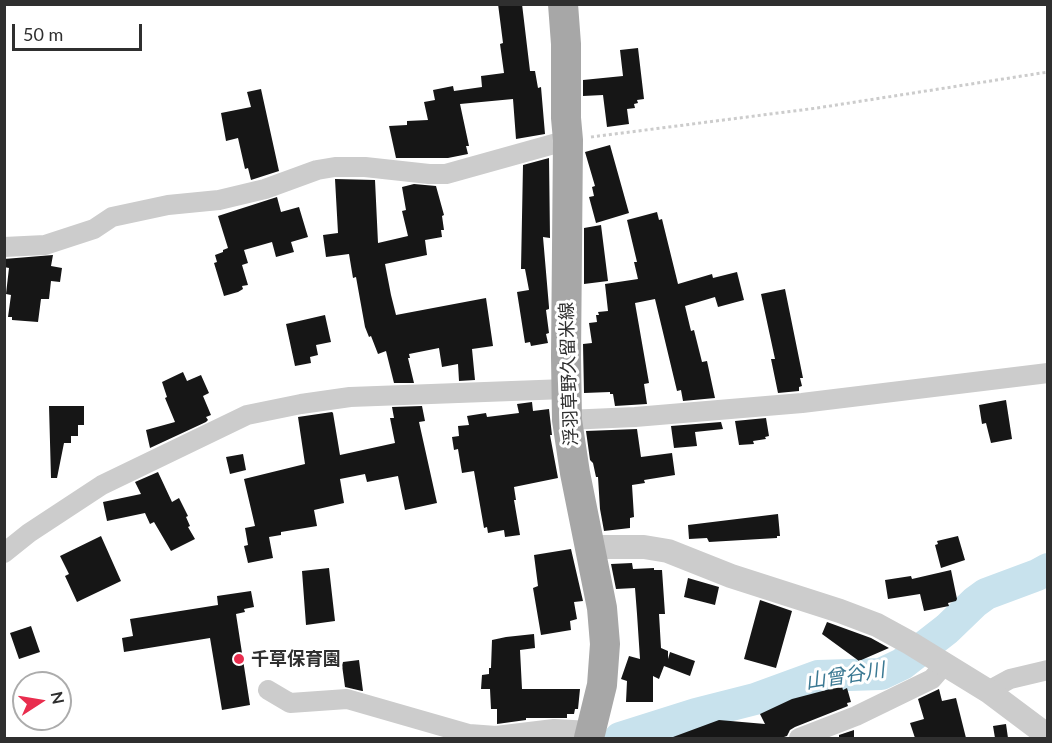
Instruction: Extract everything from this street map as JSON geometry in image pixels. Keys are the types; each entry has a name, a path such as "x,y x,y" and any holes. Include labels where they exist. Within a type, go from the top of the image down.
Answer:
{"main road":[{"name":"浮羽草野久留米線","path":"563,4 568,140 567,420 575,473 602,608 605,644 602,685 590,735"}],"street":[{"path":"4,247 45,245 94,229 112,218 168,205 219,200 265,189 317,170 335,167 365,167 446,174 568,140"},
{"path":"567,420 635,417 802,402 1047,373"},
{"path":"4,553 29,532 102,485 247,415 350,397 566,389"},
{"path":"590,548 644,547 668,551 731,576 877,625 988,691 1047,736"},
{"path":"799,738 856,716 932,679 928,654"},
{"path":"988,691 1010,679 1047,670"},
{"path":"268,690 290,704 347,699 469,734 496,736 554,729 590,735"}],"path":[{"path":"568,140 817,108 1047,72"}],"building":[{"path":"498,4 522,4 530,71 535,71 538,88 541,87 545,134 516,139 513,99 460,104 469,146 466,146 468,154 448,158 396,158 389,126 407,125 407,121 428,120 424,102 435,100 433,90 453,86 454,91 482,87 481,76 504,73"},
{"path":"638,48 644,99 637,100 638,103 634,104 635,108 627,109 629,124 607,127 603,95 583,96 583,80 623,76 620,50"},
{"path":"261,89 279,171 251,180 248,168 245,169 238,138 226,141 221,113 251,107 247,92"},
{"path":"610,145 629,213 596,223 589,197 594,196 592,187 595,186 585,152"},
{"path":"549,158 550,238 543,237 549,333 546,334 548,343 531,346 530,342 525,343 517,292 529,290 525,269 521,269 523,165"},
{"path":"335,179 375,180 378,243 408,236 402,211 406,210 402,187 414,184 436,186 444,215 442,216 444,230 441,230 442,237 425,240 427,255 385,264 391,295 396,315 486,298 493,346 472,349 475,380 459,381 458,364 442,367 439,348 409,354 414,383 394,383 386,351 378,354 365,327 356,277 353,278 349,254 326,257 323,235 338,233"},
{"path":"277,197 281,212 299,207 308,237 291,242 294,252 276,257 272,242 244,250 248,263 242,265 248,285 242,286 243,289 238,292 224,296 214,263 217,262 215,255 228,248 218,216"},
{"path":"657,212 659,220 662,219 678,284 712,274 713,278 737,272 744,300 718,307 715,297 685,306 702,362 707,361 715,398 683,401 681,390 677,391 655,299 635,303 649,383 644,384 647,404 615,406 613,394 610,392 584,393 583,344 592,343 589,323 597,322 598,312 608,311 605,284 638,279 634,262 637,262 627,220"},
{"path":"601,225 608,281 584,284 584,228"},
{"path":"53,255 51,266 62,268 60,282 51,281 49,299 41,299 38,322 12,320 12,317 8,317 11,295 6,294 9,268 4,267 4,259"},
{"path":"785,289 803,378 800,378 802,386 799,387 799,391 778,393 771,359 775,359 761,294"},
{"path":"325,315 331,342 316,345 318,355 310,357 311,363 295,366 286,324"},
{"path":"183,372 187,381 201,375 209,393 203,396 211,415 206,417 208,420 206,422 150,448 146,430 175,422 165,398 167,397 162,382"},
{"path":"1006,400 1012,439 991,443 986,423 982,424 979,405"},
{"path":"532,402 533,411 549,409 552,435 550,435 558,478 514,487 520,535 505,537 504,530 488,533 487,527 484,528 474,471 462,473 458,449 454,450 452,437 459,436 458,426 469,425 467,416 486,413 487,417 519,413 517,404"},
{"path":"49,406 84,406 84,425 78,425 78,436 71,436 71,443 64,443 57,478 51,478"},
{"path":"422,406 425,421 419,422 437,503 405,510 398,476 367,482 365,474 340,479 344,503 314,510 317,526 281,532 281,535 269,537 273,558 248,563 244,546 248,545 245,528 255,526 244,479 305,464 298,417 332,412 340,455 395,443 390,418 394,418 392,407"},
{"path":"766,418 769,436 765,437 766,439 753,441 754,444 739,445 735,421"},
{"path":"721,422 723,429 695,432 697,446 674,448 671,426"},
{"path":"637,429 641,457 672,453 675,475 644,480 645,483 632,485 634,517 630,518 630,528 604,531 598,477 596,477 593,463 590,460 586,431"},
{"path":"243,454 246,470 230,474 226,457"},
{"path":"158,472 172,502 179,498 188,516 186,517 190,526 188,527 195,539 171,551 154,522 150,524 145,513 107,521 103,502 141,494 135,482"},
{"path":"778,514 780,536 777,538 709,542 707,538 689,539 688,525"},
{"path":"101,536 121,581 77,602 65,576 69,574 60,556"},
{"path":"958,536 965,560 941,568 935,545 938,544 937,541"},
{"path":"571,549 583,601 574,602 577,619 570,621 571,630 541,635 533,588 538,586 534,555"},
{"path":"632,563 633,569 662,570 665,614 659,614 661,648 668,651 668,659 670,652 695,661 690,676 664,666 659,679 653,676 653,702 626,702 627,681 621,679 629,656 640,659 635,588 616,589 611,564"},
{"path":"329,568 335,621 306,625 302,571"},
{"path":"951,570 957,599 948,603 949,606 924,611 920,594 888,599 885,580 911,576 912,579"},
{"path":"688,578 719,587 715,605 684,597"},
{"name":"千草保育園","path":"251,591 254,607 236,614 250,705 222,710 210,638 124,652 122,638 133,636 130,619 218,605 217,596"},
{"path":"760,600 792,611 776,668 744,659"},
{"path":"827,622 871,638 889,648 859,661 822,634"},
{"path":"31,626 40,652 19,659 10,633"},
{"path":"534,634 535,648 520,650 522,689 580,689 578,709 575,709 574,714 567,714 567,718 526,718 526,720 497,724 497,709 491,709 490,689 481,689 482,675 489,674 489,668 491,668 492,640"},
{"path":"359,660 363,691 345,687 342,665 343,662"},
{"path":"841,683 843,690 847,688 851,702 847,703 848,706 795,727 787,736 781,738 673,738 719,720 765,724 760,714 792,699 834,688 834,684"},
{"path":"939,689 942,701 956,698 966,738 915,738 910,723 924,719 918,699"},
{"path":"1006,724 1008,738 995,738 993,726"},
{"path":"854,730 854,738 839,738 839,735"}],"waterway":[{"name":"山曾谷川","path":"620,738 696,714 755,699 818,676 881,674 902,664 947,629 986,594 1048,569"}],"place":[{"name":"千草保育園","path":"239,659"}]}
